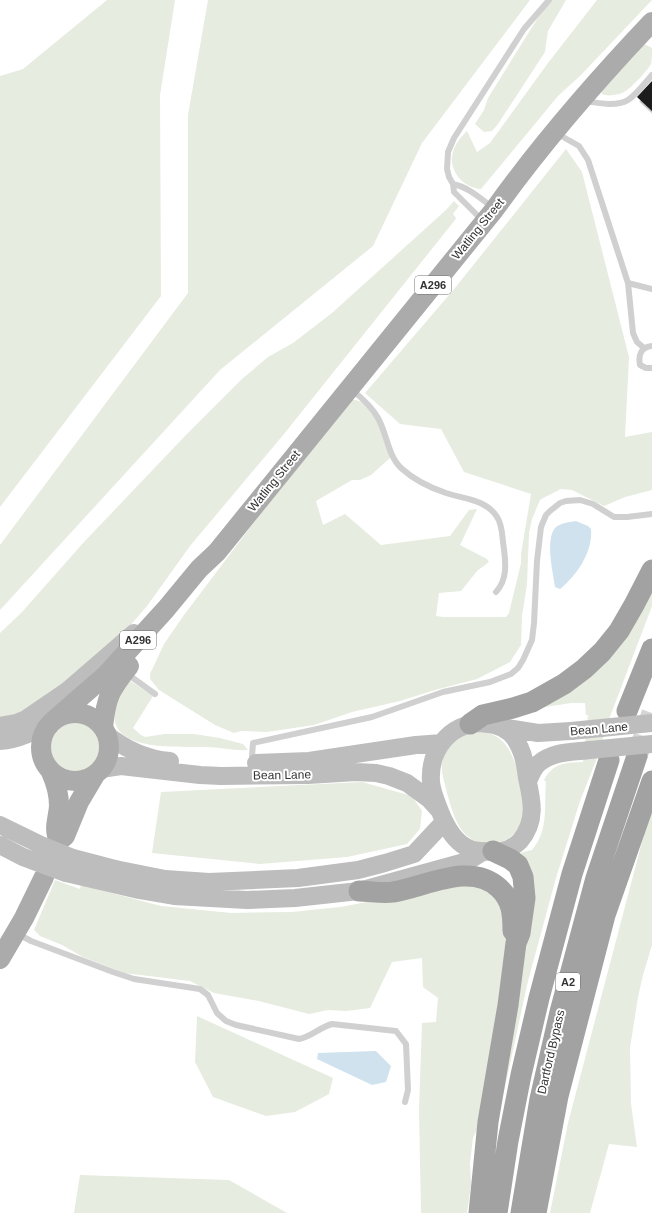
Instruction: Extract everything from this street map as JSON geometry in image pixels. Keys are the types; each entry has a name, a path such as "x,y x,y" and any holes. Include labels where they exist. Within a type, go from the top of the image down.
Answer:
{"highway":[{"path":"470,724 483,715 532,702 564,684 584,669 602,652 618,631 634,605 652,570"},
{"path":"627,712 652,649"},
{"name":"Dartford Bypass","path":"521,1213 540,1099 560,1012 596,878 645,750"},
{"name":"Dartford Bypass","path":"497,1213 519,1082 539,998 572,874 610,760"},
{"name":"A2","path":"536,1213 558,1096 605,915 652,781"},
{"path":"479,1213 488,1122 508,1005 516,943 520,933 525,901 523,877 519,868 514,862 489,851"},
{"path":"359,891 392,893 454,877 473,876 484,879 498,888 509,900 512,910 513,932 516,943"}],"main road":[{"name":"Watling Street","path":"52,721 106,675 166,609 199,569 217,552 489,216 555,132 651,24"},
{"name":"Watling Street","path":"104,730 105,705 113,688 210,564 217,552"},
{"path":"0,726 16,723 26,719 67,691 145,623 198,563 217,552"},
{"path":"0,742 22,737 52,721 73,712 92,717 104,730 108,742 106,760 79,802 65,836 59,841 55,833 59,808 57,784 44,762 41,752 41,740 52,721"},
{"path":"484,723 499,726 510,734 520,748 524,758 532,796 533,809 528,828 521,839 512,847 505,850 472,850 463,845 452,834 444,822 434,797 431,775 434,758 442,743 456,729 470,724 484,723"},
{"name":"Bean Lane","path":"499,726 538,733 652,723"},
{"name":"Bean Lane","path":"104,730 116,741 136,754 166,761 216,765 308,761 416,745 442,743"},
{"name":"Bean Lane","path":"528,781 538,764 559,754 590,750 645,750"},
{"name":"Bean Lane","path":"98,772 120,766 200,776 308,775 356,772 376,773 389,776 403,782 424,795 435,805 444,822"},
{"path":"51,772 61,778 72,781 84,780 98,772"},
{"path":"0,845 23,857 66,873 209,882 298,878 358,870 385,864 414,854 444,822"},
{"path":"0,825 41,845 115,877 174,896 247,900 295,898 359,891 468,862 489,851"},
{"path":"0,959 16,932 44,877"}],"lane":[{"path":"489,216 454,192 453,184 447,169 448,152 452,142 524,29 549,0"},
{"path":"582,100 600,104 623,103 630,99 652,75"},
{"path":"555,132 579,146 588,160 628,282 633,333 636,342 644,348"},
{"path":"453,184 461,185 475,194 489,216"},
{"path":"628,282 652,289"},
{"path":"652,346 644,348 639,359 640,365 646,368 652,368"},
{"path":"349,388 376,414 393,456 401,468 418,480 445,493 469,498 481,503 497,517 500,525 505,558 505,573 500,587 496,592"},
{"path":"254,764 252,756 253,743 366,719 443,692 490,682 511,674 518,668 523,660 532,640 541,527 546,515 560,503 580,500 593,504 614,516 627,517 652,514"},
{"path":"125,672 155,694"},
{"path":"16,932 31,941 148,985 200,989 208,995 217,1013 226,1021 236,1025 299,1039 332,1024 396,1031 406,1044 408,1090 405,1102"}],"shaded area":[{"path":"107,0 175,0 160,95 161,296 0,507 0,76 23,69"},
{"path":"208,0 530,0 422,143 373,246 220,370 0,610 0,545 188,293 188,115"},
{"path":"549,0 566,0 548,31 545,52 498,124 492,131 484,132 475,124 484,110 488,98"},
{"path":"597,0 652,0 580,76 558,96 481,189 474,188 462,181 457,176 452,163 454,149 461,137 467,131 477,152 490,143 548,63"},
{"path":"644,44 652,48 652,54 651,64 643,74 624,92 611,95 602,94 601,90"},
{"path":"566,149 582,172 629,357 625,437 652,432 652,490 625,497 604,506 572,490 561,489 540,500 532,519 529,533 527,584 522,616 521,645 510,662 477,679 400,701 352,712 314,725 267,732 241,731 234,733 215,725 159,690 150,679 150,674 164,644 184,615 277,492 350,400 358,401 366,405 372,412 391,457 371,475 360,480 352,480 316,501 323,525 345,514 381,545 450,536 469,510 477,509 460,545 487,559 489,562 477,571 461,591 439,593 436,616 506,617 509,613 521,563 521,554 531,494 464,472 441,429 400,424 365,393 455,288"},
{"path":"454,201 459,206 453,214 456,218 455,220 284,434 190,546 147,606 128,628 66,682 26,709 13,716 0,719 0,633 22,612 84,542 185,436 242,379 268,357 293,343 332,313 446,210"},
{"path":"652,585 652,606 580,801 556,878 528,981 503,1096 518,855 532,850 541,835 545,818 546,782 544,780 548,774 556,767 565,763 583,762 588,715 586,715 585,703 571,703 539,708"},
{"path":"129,680 153,696 133,728 141,735 145,737 165,734 194,734 220,738 243,744 248,750 210,747 163,746 133,740 122,734 116,724 115,710 117,700"},
{"path":"74,722 84,724 92,729 97,737 99,747 97,757 92,765 84,770 74,772 64,770 56,765 51,757 49,747 51,737 56,729 64,724"},
{"path":"474,731 486,732 502,741 512,756 520,779 524,802 521,825 516,832 503,842 494,844 486,844 473,840 462,830 454,816 443,775 443,760 451,745 459,737"},
{"path":"362,782 412,796 422,811 420,829 407,844 347,857 260,864 152,853 161,792"},
{"path":"652,804 652,945 638,997 630,1048 631,1104 637,1147 609,1144 590,1213 550,1213 568,1123"},
{"path":"55,880 80,889 81,885 161,906 231,913 292,912 340,907 471,883 499,899 507,941 480,1123 473,1138 470,1163 471,1185 467,1213 421,1213 419,1110 422,1023 436,1022 438,998 423,987 422,958 392,962 370,1008 346,1011 328,1010 309,1014 259,1001 214,993 190,981 124,973 83,957 62,945 40,936 34,930"},
{"path":"197,1016 333,1078 329,1094 295,1112 266,1116 213,1097 195,1062"},
{"path":"80,1175 229,1180 287,1213 74,1213"}],"water":[{"path":"576,521 588,526 591,529 591,538 587,554 583,562 578,570 560,589 555,587 551,565 550,541 555,528 565,523"},
{"path":"376,1051 391,1066 386,1082 372,1085 317,1059 318,1053"}],"building":[{"path":"652,81 652,111 637,97"}],"tunnel":[{"path":"637,756 652,713"}]}
